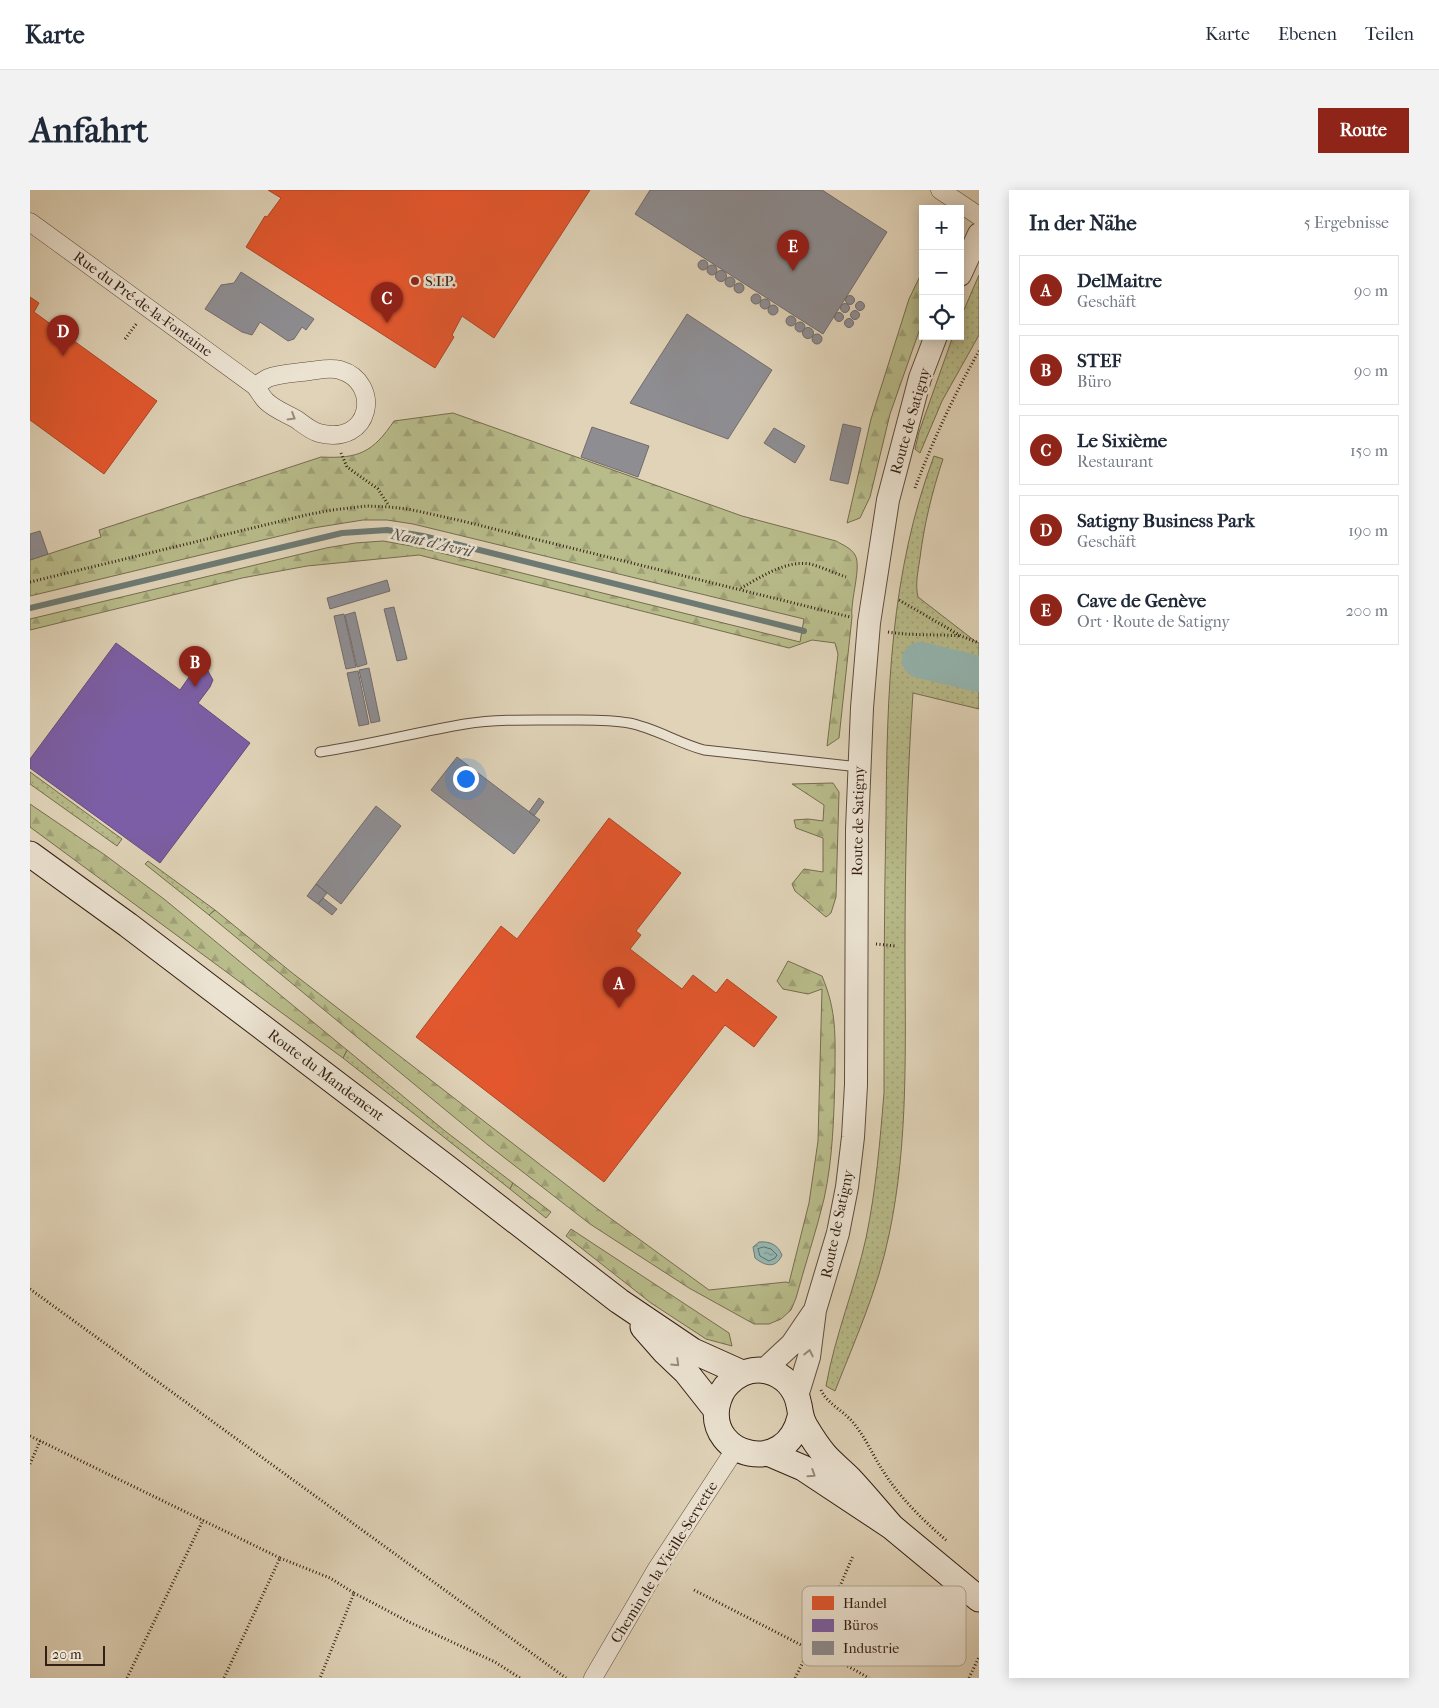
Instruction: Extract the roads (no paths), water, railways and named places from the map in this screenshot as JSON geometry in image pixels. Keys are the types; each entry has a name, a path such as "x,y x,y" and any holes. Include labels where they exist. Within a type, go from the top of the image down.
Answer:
{"main road":[{"name":"Route du Mandement","path":"30,854 136,931 446,1166 619,1301 693,1351 753,1372"},
{"name":"Route du Mandement","path":"619,1301 665,1352 686,1372 716,1410"},
{"path":"799,1407 795,1434 790,1440 768,1453 751,1454 736,1448 723,1434 719,1426 716,1410 720,1394 730,1382 753,1372 772,1372 787,1382 826,1456 848,1477 892,1527"},
{"path":"768,1453 808,1471 892,1527 963,1586"},
{"path":"966,1588 979,1599"}],"street":[{"path":"940,190 979,216"},
{"name":"Rue du Pré-de-la-Fontaine","path":"30,222 255,386 266,402 317,432 340,435 349,432 356,427 364,416 366,406 361,387 349,374 340,370 316,370 268,378 255,386"},
{"path":"964,266 979,234"},
{"name":"Route de Satigny","path":"799,1407 815,1310 838,1234 847,1187 853,1137 856,1085 856,915 862,708 878,627 888,500 920,378 934,340"},
{"name":"Route de Satigny","path":"753,1372 792,1344 815,1310"},
{"name":"Chemin de la Vieille-Servette","path":"593,1678 656,1570 736,1448"}],"lane":[{"path":"320,752 466,724 495,721 588,720 627,723 644,727 683,744 704,750 859,767"}],"water":[{"path":"759,1242 767,1242 776,1246 782,1255 780,1259 770,1265 755,1258 753,1247"}],"waterway":[{"name":"Nant d'Avril","path":"30,608 342,533 387,530 423,536 804,631"},
{"name":"Nant d'Avril","path":"920,660 979,674"}],"place":[{"name":"Cave de Genève","path":"793,271"},
{"name":"S.I.P.","path":"415,281"},
{"name":"Le Sixième","path":"387,323"},
{"name":"Satigny Business Park","path":"63,356"},
{"name":"STEF","path":"195,687"},
{"name":"DelMaitre","path":"619,1008"}]}
